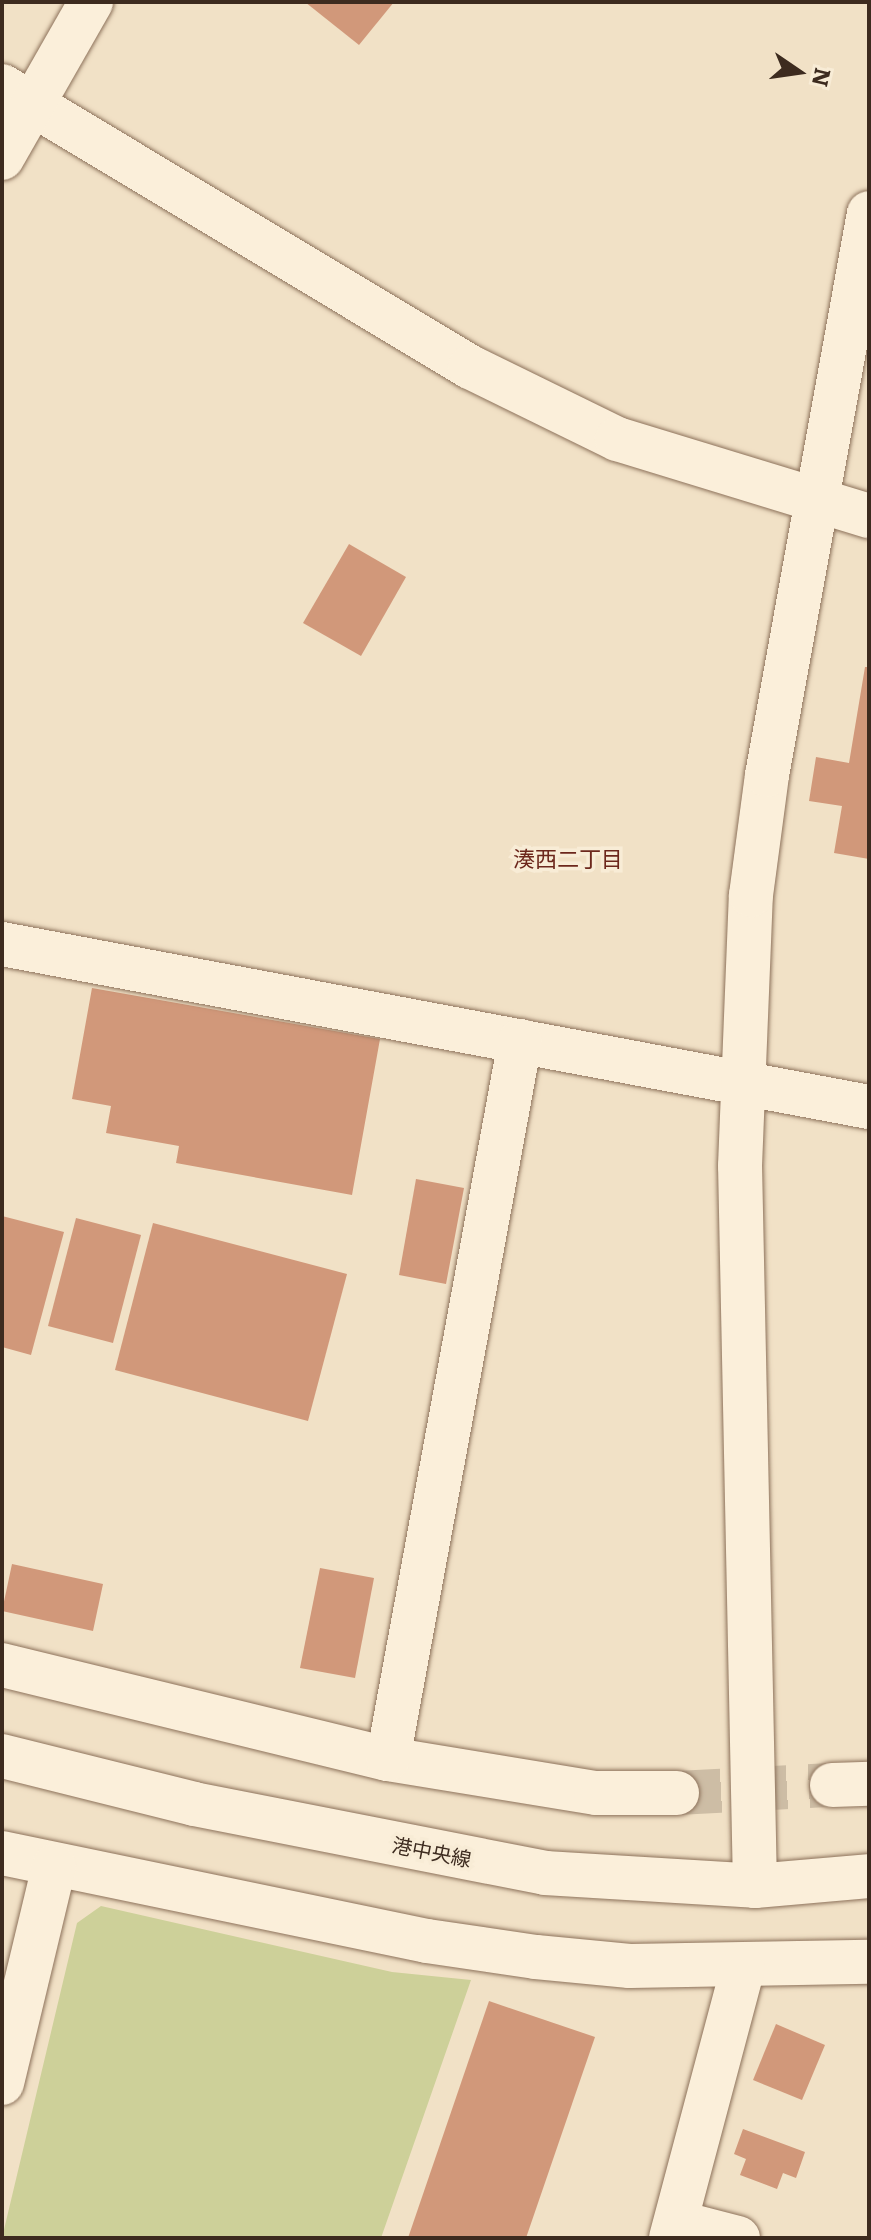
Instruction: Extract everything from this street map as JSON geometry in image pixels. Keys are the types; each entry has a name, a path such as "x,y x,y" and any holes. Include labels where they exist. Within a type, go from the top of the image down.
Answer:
{"street":[{"path":"2,158 17,95 91,2"},
{"path":"17,95 470,367 617,439 869,516"},
{"path":"755,1886 740,1166 746,1084 751,895 816,500 869,213"},
{"path":"2,945 869,1107"},
{"path":"388,1759 520,1041"},
{"path":"2,1665 388,1759 596,1793 677,1793"},
{"name":"港中央線","path":"2,1756 194,1804 545,1873 755,1886 869,1876"},
{"path":"2,1853 427,1941 630,1966 743,1967 869,1962"},
{"path":"2,2083 54,1866"},
{"path":"738,2238 674,2230 743,1967"}],"green space":[{"path":"101,1906 392,1972 471,1980 381,2238 2,2238 77,1923"}],"building":[{"path":"305,2 394,2 359,45"},
{"path":"349,544 406,577 361,656 303,623"},
{"path":"865,667 869,667 869,859 834,853 842,806 809,801 816,757 849,763"},
{"path":"92,988 380,1039 352,1195 176,1163 179,1146 106,1133 111,1106 72,1099"},
{"path":"416,1179 464,1188 446,1284 399,1275"},
{"path":"2,1216 64,1232 31,1355 2,1347"},
{"path":"76,1218 141,1235 113,1343 48,1326"},
{"path":"153,1223 347,1274 308,1421 115,1370"},
{"path":"12,1564 103,1584 93,1631 2,1611"},
{"path":"320,1568 374,1578 355,1678 300,1668"},
{"path":"489,2001 595,2037 526,2238 408,2238"},
{"path":"776,2024 825,2045 802,2100 753,2080"},
{"path":"743,2129 805,2152 796,2178 783,2173 777,2189 740,2175 746,2159 734,2154"}],"tunnel":[{"path":"677,1793 832,1785"}],"district":[{"name":"湊西二丁目","path":"568,858"}]}
